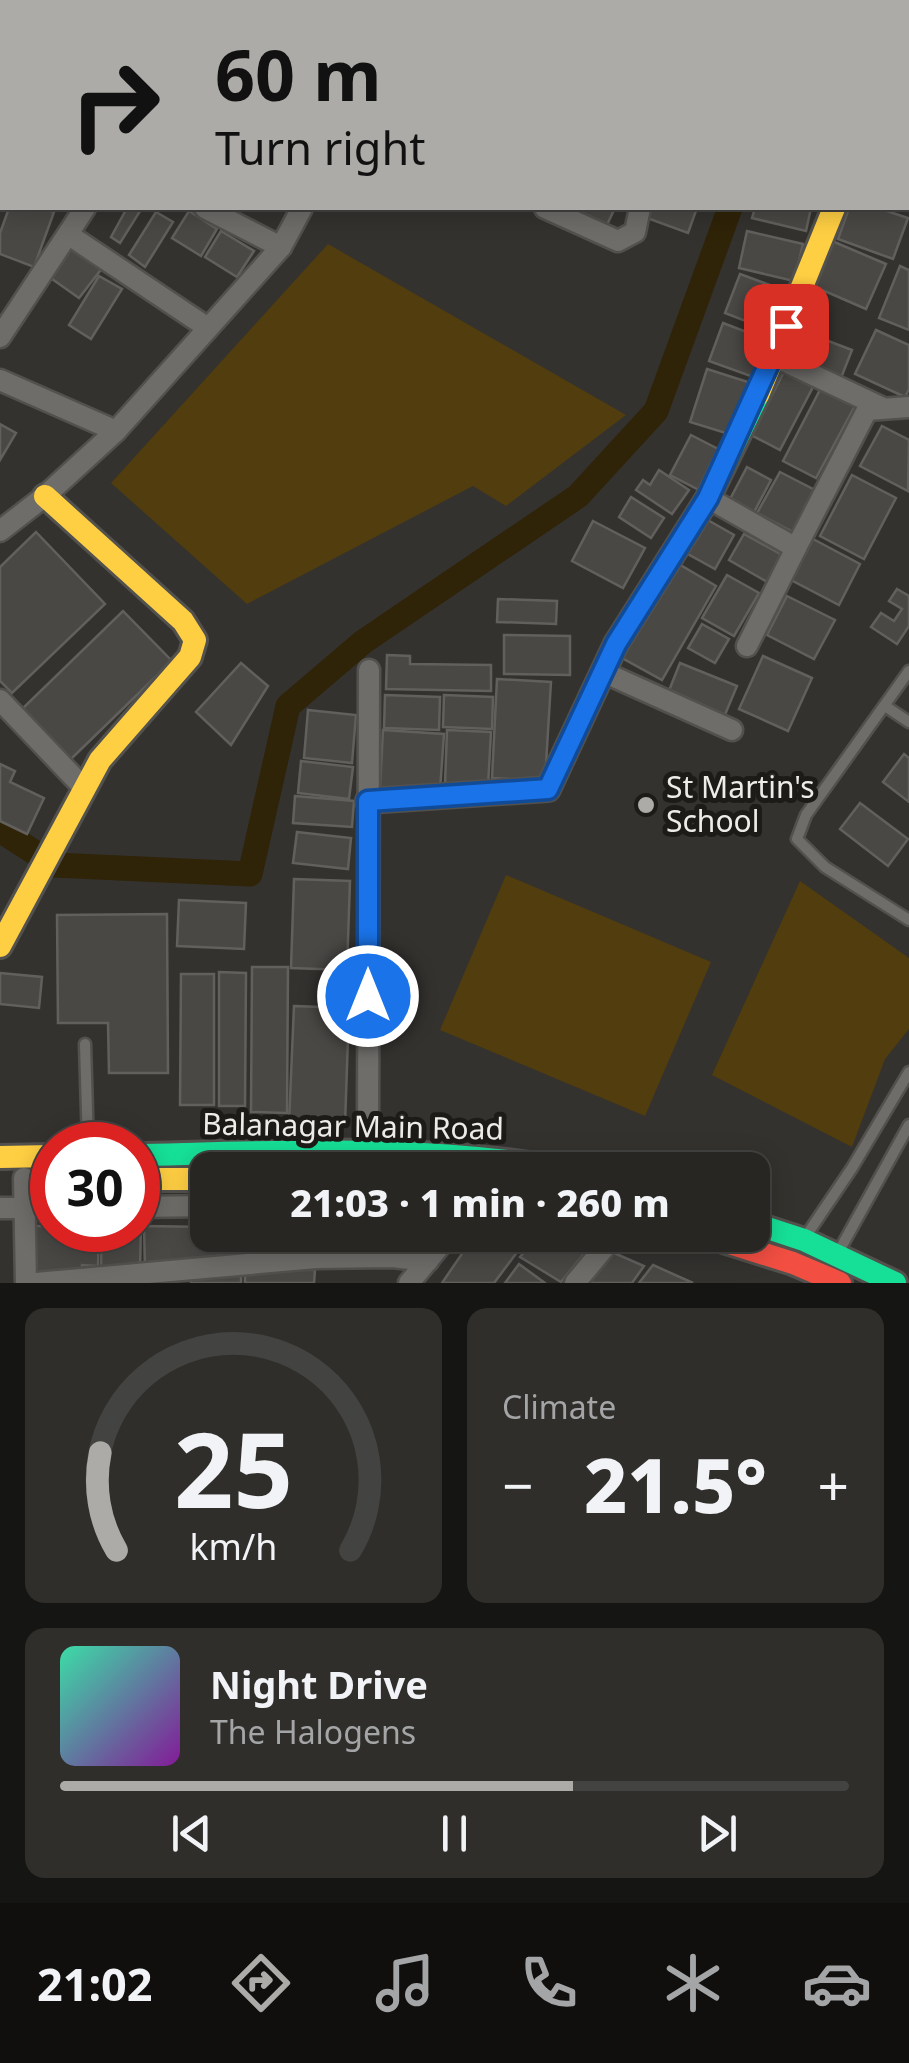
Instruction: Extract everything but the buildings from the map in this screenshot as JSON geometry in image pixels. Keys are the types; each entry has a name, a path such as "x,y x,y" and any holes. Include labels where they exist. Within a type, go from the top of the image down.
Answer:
{"street":[{"path":"0,337 84,210"},
{"path":"210,210 281,247"},
{"path":"0,531 116,431 281,247 301,210"},
{"path":"549,210 618,241 634,232 640,210"},
{"path":"368,801 548,789 616,644 708,498 773,356 833,210"},
{"path":"75,239 208,328"},
{"path":"773,356 880,407 909,416"},
{"path":"0,380 116,431"},
{"path":"747,646 868,410 909,407"},
{"path":"0,948 100,760 190,658 195,640 183,621 45,496"},
{"path":"708,498 796,548"},
{"path":"368,1152 369,670"},
{"path":"603,672 732,730"},
{"path":"0,700 83,787"},
{"name":"Balanagar Main Road","path":"160,1155 190,1154"},
{"path":"0,1157 30,1156"},
{"path":"12,1178 24,1208 26,1283"},
{"name":"Balanagar Main Road","path":"160,1179 190,1179"},
{"path":"160,1207 190,1206"},
{"path":"0,1208 30,1208"},
{"path":"770,1229 804,1240 896,1283"},
{"path":"409,1283 435,1252"},
{"path":"576,1283 601,1252"},
{"path":"756,1252 834,1280"},
{"path":"36,1283 316,1258 428,1260"}],"lane":[{"path":"909,672 806,815 796,840 825,867 909,920"},
{"path":"885,706 909,722"},
{"path":"86,1044 88,1122"},
{"path":"793,1264 909,1072"},
{"path":"834,1280 837,1255 909,1125"}],"shaded area":[{"path":"328,244 626,415 506,506 473,486 247,604 111,483"},
{"path":"506,875 711,962 645,1116 440,1030"},
{"path":"800,881 909,958 909,1029 885,1059 852,1147 712,1075"}],"waterway":[{"path":"0,830 54,865 250,874 288,706 363,642 578,496 656,411 729,210"}],"traffic: fast":[{"path":"368,801 548,789 616,644 708,498 758,395"},
{"path":"160,1155 190,1154"},
{"path":"770,1229 804,1240 895,1283"}],"traffic: slow":[{"path":"758,395 833,210"},
{"path":"0,946 100,760 190,657 195,640 183,621 45,496"},
{"path":"0,1157 30,1156"},
{"path":"160,1179 190,1179"}],"traffic: jam":[{"path":"758,1252 840,1283"}],"place":[{"name":"St Martin's School","path":"646,805"}],"route":[{"path":"368,996 368,801 548,789 616,644 708,498 786,326"}]}
